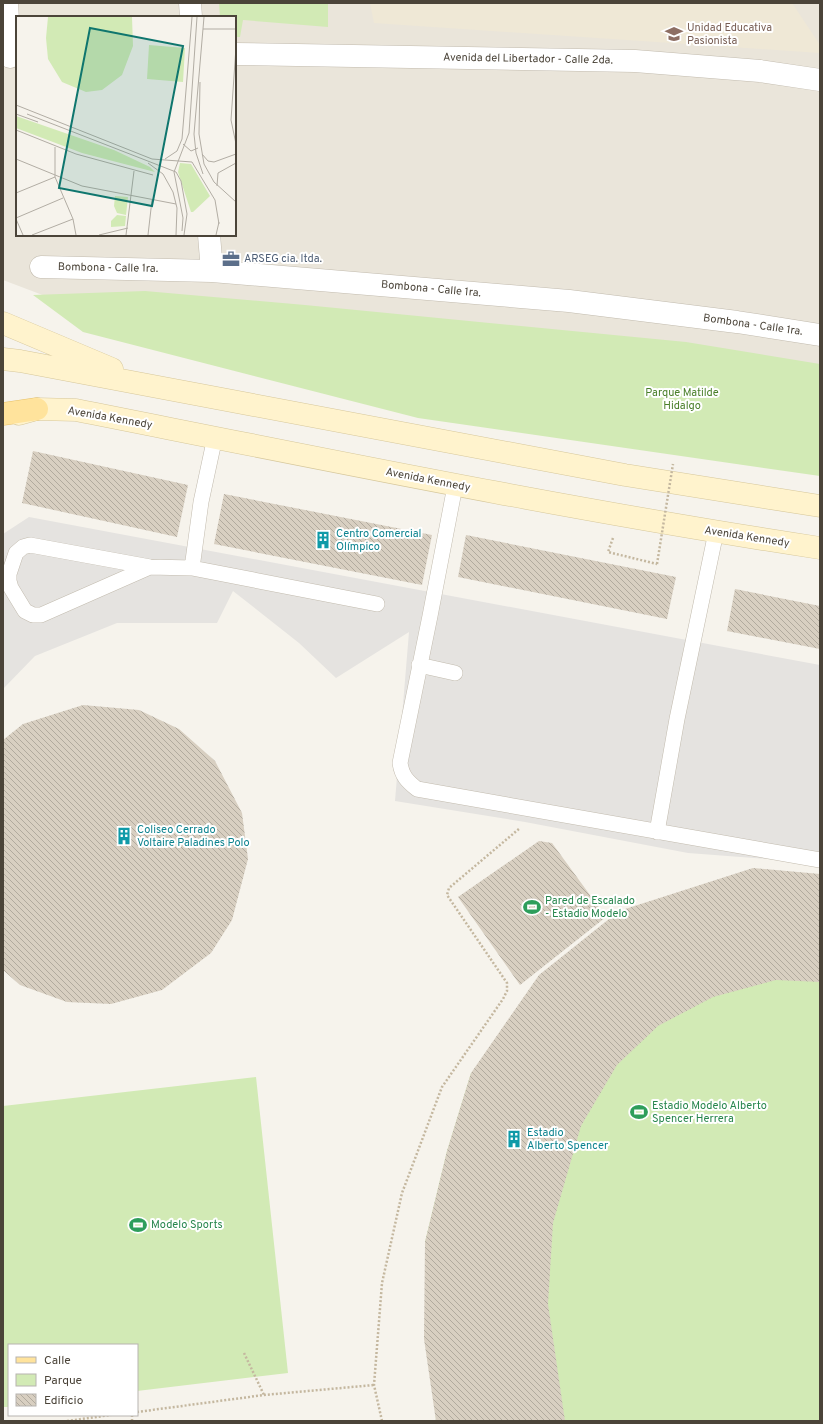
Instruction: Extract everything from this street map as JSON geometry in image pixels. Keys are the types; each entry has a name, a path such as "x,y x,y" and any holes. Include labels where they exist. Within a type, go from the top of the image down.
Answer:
{"main road":[{"path":"3,323 150,384"},
{"path":"3,359 150,384 618,473 820,506"},
{"path":"3,414 37,409"},
{"name":"Avenida Kennedy","path":"3,417 37,409 76,410 455,486 716,532 820,548"}],"street":[{"path":"7,3 10,57"},
{"path":"190,3 192,16"},
{"name":"Avenida del Libertador - Calle 2da.","path":"236,54 635,61 760,72 820,80"},
{"path":"209,236 212,271"},
{"name":"Bombona - Calle 1ra.","path":"41,266 212,271 569,301 737,322 820,335"}],"lane":[{"path":"192,568 201,502 215,437"},
{"path":"455,486 400,763 401,772 405,779 417,789 820,860"},
{"path":"657,832 677,719 716,532"},
{"path":"150,567 41,615 33,615 24,611 11,588 9,581 9,574 16,553 23,547 30,545 150,567 192,568 377,604"},
{"path":"420,665 455,673"}],"path":[{"path":"620,515 608,552 657,564 673,464"},
{"path":"382,1421 374,1386 382,1283 402,1193 442,1087 507,991 507,983 447,896 449,888 540,811"},
{"path":"244,1353 264,1395"},
{"path":"138,1412 264,1395 374,1386"},
{"path":"67,1421 104,1416"}],"shaded area":[{"path":"3,3 820,3 820,455 127,327 3,280"},
{"name":"Unidad Educativa Pasionista","path":"370,3 792,3 820,45 820,53 374,23"},
{"path":"29,517 820,665 820,863 688,853 525,822 395,801 409,632 336,678 299,643 233,591 217,623 117,623 35,656 3,689 3,534"}],"green space":[{"path":"219,3 328,3 328,27 243,20 240,37 236,37 236,16 220,16"},
{"name":"Parque Matilde Hidalgo","path":"145,291 686,342 820,364 820,476 418,418 83,332 33,295"},
{"name":"Estadio Modelo Alberto Spencer Herrera","path":"820,874 820,1421 436,1421 425,1242 447,1151 471,1073"},
{"name":"Modelo Sports","path":"256,1077 288,1373 138,1391 138,1344 8,1344 8,1407 3,1407 3,1106"}],"building":[{"path":"33,451 188,485 177,537 22,503"},
{"name":"Centro Comercial Olímpico","path":"224,494 432,535 422,585 214,544"},
{"path":"466,535 676,577 667,619 458,577"},
{"path":"735,589 820,606 820,649 727,631"},
{"name":"Coliseo Cerrado Voltaire Paladines Polo","path":"83,705 139,710 179,729 215,761 242,813 248,859 232,920 211,953 162,990 111,1004 67,1002 20,985 3,970 3,740 23,724"},
{"name":"Pared de Escalado - Estadio Modelo","path":"539,841 552,843 606,917 520,985 458,897"},
{"name":"Estadio Alberto Spencer","path":"753,868 820,874 820,982 776,980 713,997 658,1026 617,1065 581,1126 553,1223 548,1304 565,1421 436,1421 424,1339 425,1242 447,1151 471,1073 539,975 619,911"}],"place":[{"name":"Unidad Educativa Pasionista","path":"674,34"},
{"name":"ARSEG cia. ltda.","path":"231,259"},
{"name":"Centro Comercial Olímpico","path":"323,540"},
{"name":"Coliseo Cerrado Voltaire Paladines Polo","path":"124,836"},
{"name":"Pared de Escalado - Estadio Modelo","path":"532,907"},
{"name":"Estadio Modelo Alberto Spencer Herrera","path":"639,1112"},
{"name":"Estadio Alberto Spencer","path":"514,1139"},
{"name":"Modelo Sports","path":"138,1225"}]}
